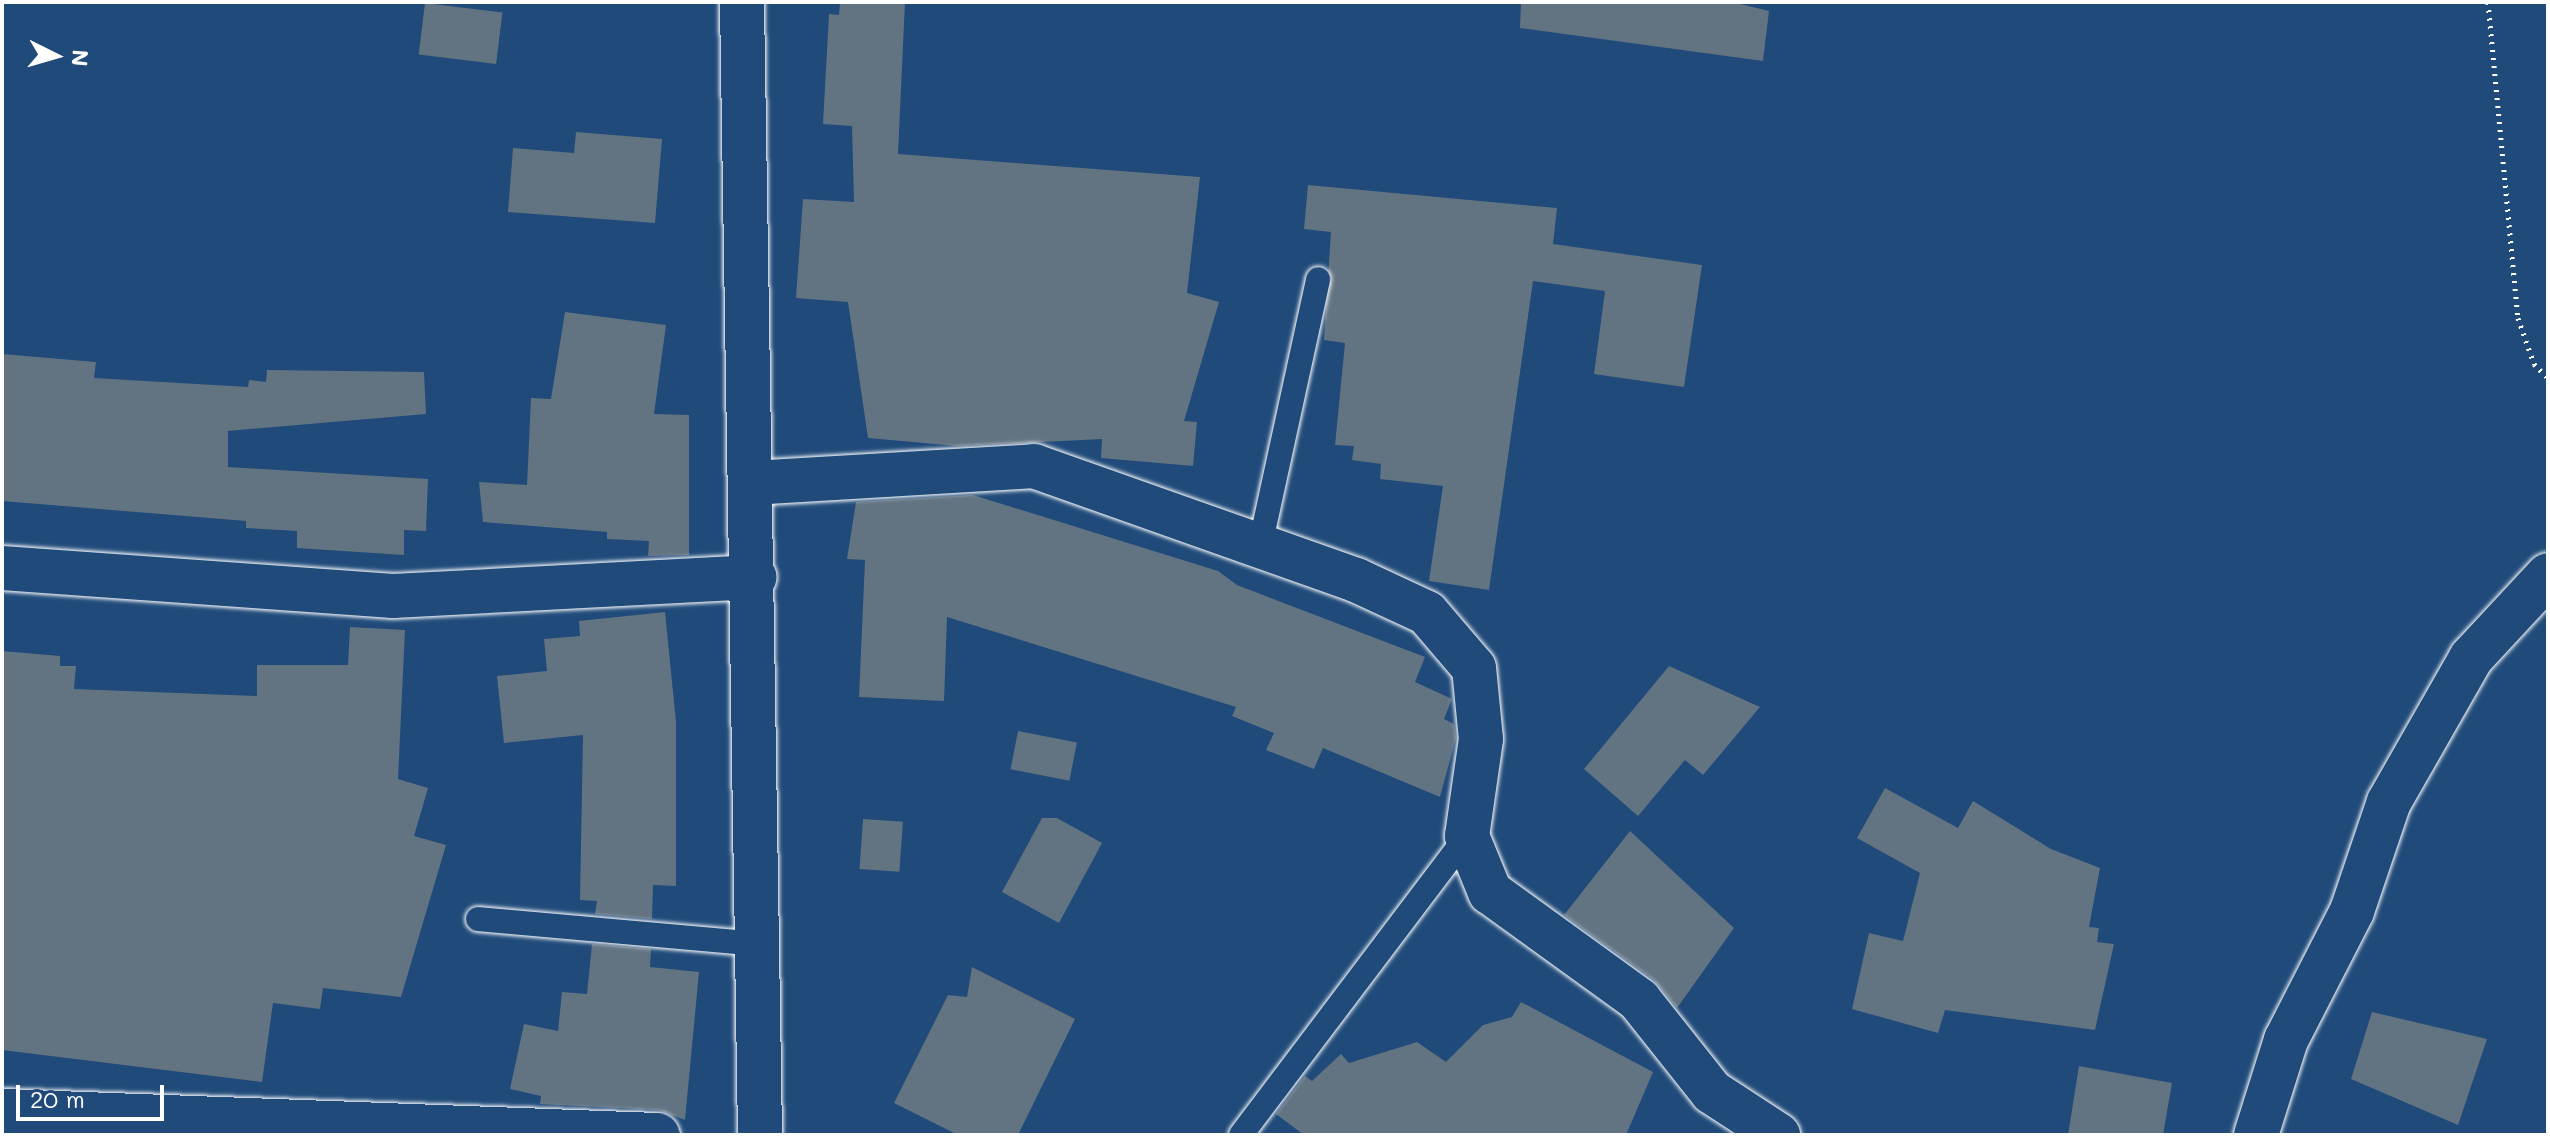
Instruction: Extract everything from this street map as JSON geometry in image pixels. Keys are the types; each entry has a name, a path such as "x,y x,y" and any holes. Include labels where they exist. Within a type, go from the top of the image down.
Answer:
{"street":[{"path":"742,2 755,577 760,1135"},
{"path":"752,483 1034,466 1260,546 1427,613 1474,668 1481,739 1467,836 1490,892 1639,1000 1712,1092 1778,1135"},
{"path":"2,568 393,596 755,577"},
{"path":"2256,1135 2286,1040 2352,911 2389,802 2471,658 2548,575"},
{"path":"2,1111 658,1135"}],"lane":[{"path":"1260,546 1318,279"},
{"path":"1241,1135 1467,836"},
{"path":"478,919 758,944"}],"path":[{"path":"2488,2 2518,318 2534,364 2548,378"}],"building":[{"path":"840,2 905,2 898,154 1200,177 1187,293 1219,302 1184,421 1197,422 1193,466 1101,458 1102,439 957,446 868,438 848,302 796,298 803,199 854,202 852,126 823,124 829,14 839,15"},
{"path":"1521,2 1732,2 1769,11 1763,61 1520,28"},
{"path":"425,3 502,13 496,64 419,55"},
{"path":"576,132 662,139 655,223 508,212 513,148 574,153"},
{"path":"1308,185 1557,208 1553,244 1702,265 1684,387 1594,374 1605,291 1533,281 1489,590 1429,581 1443,486 1380,479 1381,464 1352,460 1354,446 1335,445 1345,343 1324,340 1331,232 1304,229"},
{"path":"565,312 666,325 654,414 689,415 689,555 648,556 649,541 607,539 607,532 483,522 479,482 527,485 531,398 551,399"},
{"path":"2,354 96,362 94,378 248,387 249,380 266,382 267,370 424,372 426,414 228,431 228,467 428,479 426,531 404,530 404,555 297,548 297,531 246,528 246,521 2,501"},
{"path":"973,495 1218,571 1237,585 1425,657 1415,682 1452,699 1444,719 1454,724 1456,738 1440,797 1323,748 1314,769 1266,750 1274,733 1232,716 1236,707 947,617 944,701 859,697 865,560 847,559 856,502"},
{"path":"665,612 676,722 676,886 653,885 652,919 595,914 597,901 580,900 583,735 504,743 497,676 547,671 544,639 580,636 579,621"},
{"path":"350,627 405,630 398,779 428,788 414,836 446,845 401,997 323,988 320,1009 273,1003 262,1082 2,1050 2,651 60,656 60,666 76,666 74,689 257,696 257,665 348,665"},
{"path":"1669,666 1760,707 1703,775 1685,760 1638,816 1584,769"},
{"path":"1018,731 1077,742 1069,781 1011,769"},
{"path":"1885,788 1958,828 1973,801 2051,849 2100,868 2089,927 2099,928 2097,942 2114,944 2095,1030 1945,1010 1938,1033 1852,1009 1869,933 1903,941 1920,873 1857,838"},
{"path":"1042,818 1057,818 1102,843 1059,923 1002,892"},
{"path":"863,819 903,822 899,872 860,869"},
{"path":"1630,831 1734,928 1677,1008 1654,980 1564,915"},
{"path":"592,944 651,949 650,967 699,972 685,1120 659,1110 540,1104 541,1096 510,1089 524,1024 558,1031 562,992 587,994"},
{"path":"972,967 1075,1019 1018,1135 958,1135 894,1103 948,995 967,997"},
{"path":"1521,1002 1653,1072 1626,1135 1304,1135 1276,1114 1305,1076 1312,1081 1341,1054 1349,1063 1417,1042 1446,1062 1483,1025 1512,1017"},
{"path":"2372,1012 2487,1039 2458,1125 2351,1079"},
{"path":"2079,1066 2172,1083 2163,1135 2068,1135"}]}
